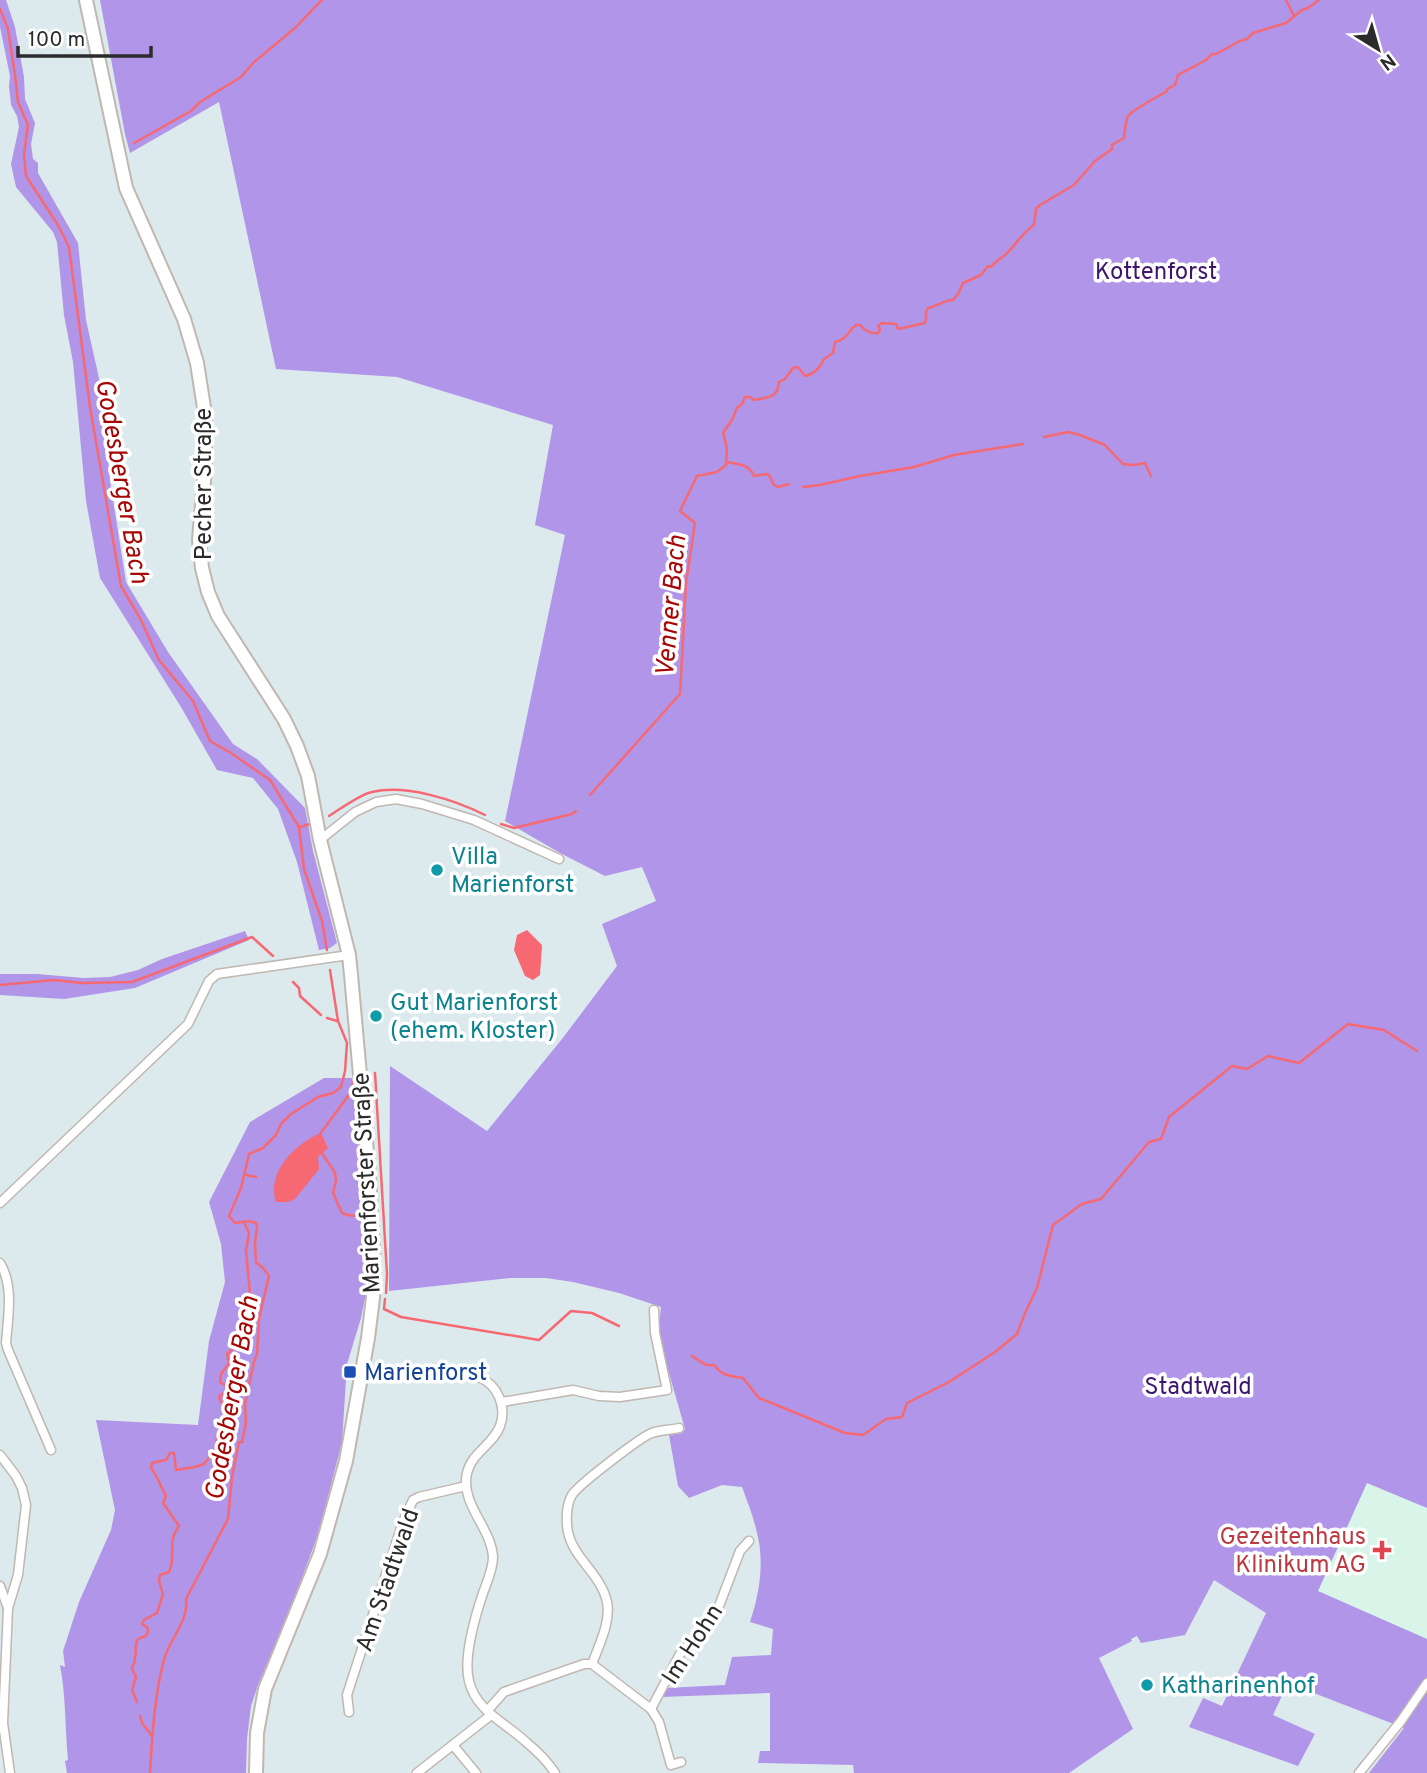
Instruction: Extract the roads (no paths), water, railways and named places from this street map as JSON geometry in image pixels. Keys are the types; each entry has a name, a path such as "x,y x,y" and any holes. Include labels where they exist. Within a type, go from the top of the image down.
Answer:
{"main road":[{"name":"Pecher Straße","path":"86,0 126,188 184,319 197,363 205,414 205,469 199,540 208,592 218,616 278,709 297,746 308,776 320,840 349,955"},
{"name":"Marienforster Straße","path":"256,1773 257,1733 265,1689 320,1554 346,1461 373,1298 369,1175 349,955"}],"street":[{"path":"320,840 355,811 376,802 396,799 474,820 559,859"},
{"path":"0,1203 188,1024 209,981 217,974 349,955"},
{"path":"0,1263 8,1284 6,1343 51,1450"},
{"path":"502,1402 573,1390 599,1396 621,1397 667,1390 655,1333 654,1310"},
{"path":"363,1370 477,1376 491,1385 502,1402 500,1426 494,1437 474,1457 466,1475 468,1498 490,1544 493,1559 474,1621 467,1669 472,1689 489,1713 526,1741 555,1773"},
{"path":"417,1773 489,1713 504,1692 584,1664 592,1664 607,1620 607,1602 593,1571 574,1548 568,1532 566,1514 571,1495 592,1475 650,1433 679,1428"},
{"path":"0,1455 16,1476 26,1505 18,1575 8,1608 3,1723 10,1773"},
{"name":"Am Stadtwald","path":"349,1712 347,1695 403,1522 413,1500 419,1496 466,1486"},
{"name":"Im Hohn","path":"651,1709 680,1654 704,1631 716,1614 740,1551 749,1541"},
{"path":"0,1586 8,1608"},
{"name":"Im Hohn","path":"592,1664 651,1709 659,1722 672,1769 681,1762"},
{"path":"1359,1773 1401,1721 1427,1683"},
{"path":"453,1745 476,1773"}],"waterway":[{"path":"134,143 191,111 200,102 241,77 322,0"},
{"path":"1286,0 1294,16"},
{"name":"Venner Bach","path":"590,795 680,694 686,583 695,523 680,511 697,476 717,472 726,465 727,448 723,433 745,397 754,400 771,396 776,392 779,382 785,379 793,368 798,367 805,376 814,372 824,359 833,353 835,342 845,337 856,325 868,332 878,333 878,326 882,323 896,324 898,329 925,323 928,308 953,300 963,283 981,275 988,266 991,267 1005,255 1034,225 1036,209 1040,205 1074,185 1095,161 1112,149 1112,145 1124,138 1126,121 1130,114 1166,92 1175,85 1178,75 1212,54 1247,39 1253,33 1286,23 1319,0"},
{"name":"Godesberger Bach","path":"0,9 8,29 18,102 28,125 24,154 26,176 69,247 90,407 121,586 141,620 159,660 193,701 210,741 270,780 299,827 304,869 322,921 327,950"},
{"path":"1044,437 1068,432 1080,435 1105,445 1123,464 1145,463 1151,476"},
{"path":"803,487 914,467 954,455 1023,444"},
{"path":"726,462 746,467 754,476 769,475 778,487 789,484"},
{"name":"Venner Bach","path":"329,816 362,796 385,790 430,795 485,815"},
{"name":"Venner Bach","path":"501,824 514,828 576,811"},
{"name":"Venner Bach","path":"300,827 310,824"},
{"path":"0,985 54,980 81,983 132,982 252,937 273,956"},
{"name":"Godesberger Bach","path":"150,1773 162,1667 183,1621 186,1599 228,1519 232,1477 246,1423 245,1404 257,1354 259,1319 269,1276 256,1262 256,1223 235,1223 229,1216 241,1188 249,1154 263,1148 291,1114 318,1097 333,1093 341,1087 347,1043 338,1021 330,970"},
{"path":"293,982 299,988 300,996 321,1015"},
{"path":"327,1018 337,1021"},
{"path":"1026,1311 1037,1288 1053,1225 1082,1204 1101,1199 1149,1142 1161,1139 1169,1117 1232,1066 1247,1069 1268,1056 1299,1063 1348,1024 1384,1030 1417,1051"},
{"path":"375,1073 386,1293"},
{"path":"320,1134 351,1092 354,1076"},
{"path":"322,1153 335,1173 333,1193 342,1213 365,1217"},
{"path":"246,1175 256,1177"},
{"path":"137,1702 132,1690 136,1677 132,1669 136,1644 138,1639 146,1636 148,1632 147,1627 142,1624 144,1620 157,1613 163,1594 160,1575 169,1572 173,1538 179,1526 163,1503 166,1496 151,1468 152,1463 166,1460 170,1453 174,1453 176,1470 195,1467 204,1464 214,1451 225,1411 219,1397 228,1392 228,1387 220,1382 221,1374 229,1363 227,1354 235,1347 251,1305 246,1250 249,1233 244,1222"},
{"path":"385,1299 384,1309 401,1317 539,1340 571,1311 592,1313 619,1326"},
{"path":"692,1356 706,1365 714,1365 724,1373 743,1378 759,1398 845,1433 863,1435 886,1419 902,1417 907,1403 949,1382 995,1352 1017,1334 1025,1313"},
{"path":"140,1716 152,1736"}],"place":[{"name":"Villa Marienforst","path":"437,870"},
{"name":"Gut Marienforst (ehem. Kloster)","path":"376,1016"},
{"name":"Marienforst","path":"350,1372"},
{"name":"Gezeitenhaus Klinikum AG","path":"1382,1550"},
{"name":"Katharinenhof","path":"1147,1685"}],"park label":[{"name":"Kottenforst","path":"1156,271"},
{"name":"Stadtwald","path":"1198,1386"}]}
